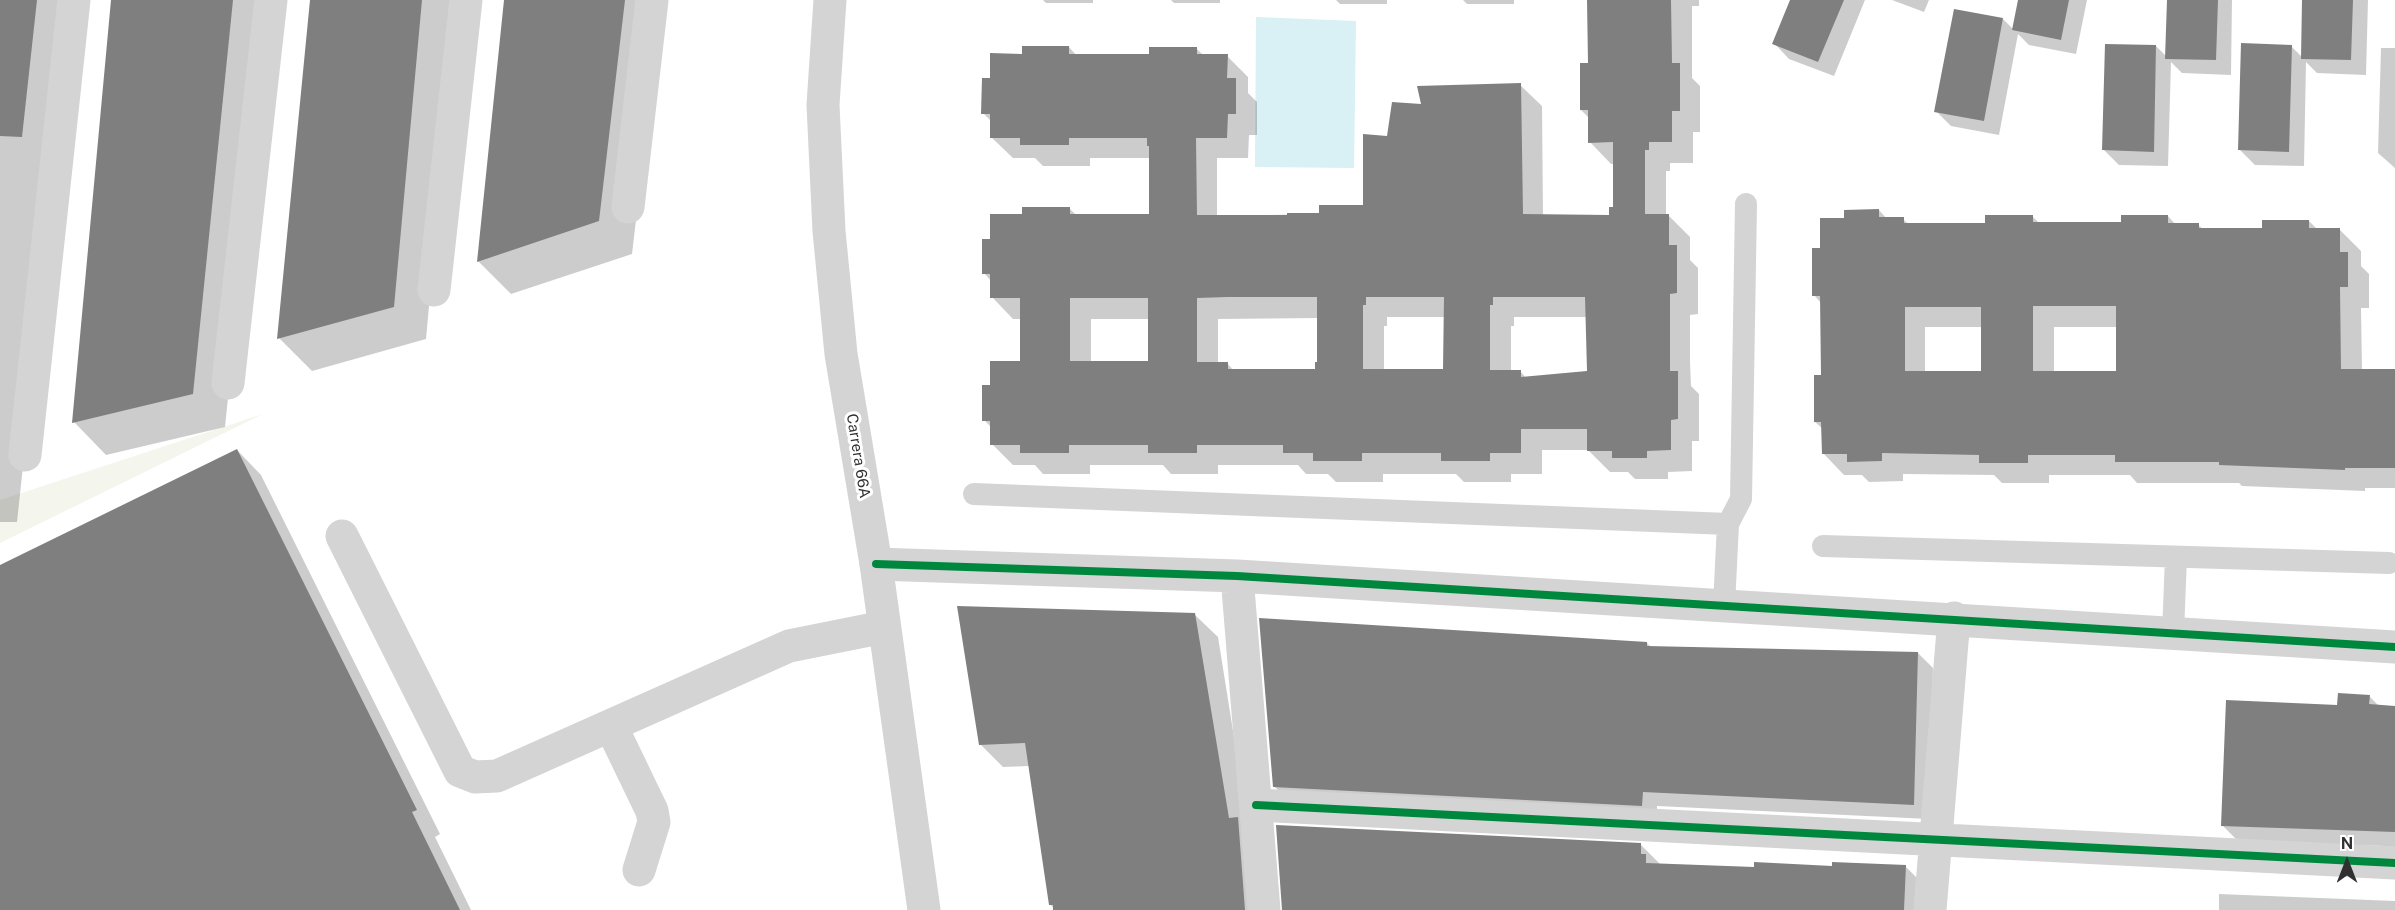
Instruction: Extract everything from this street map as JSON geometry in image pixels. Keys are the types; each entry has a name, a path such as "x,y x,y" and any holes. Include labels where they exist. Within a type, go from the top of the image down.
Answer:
{"street":[{"path":"25,455 74,0"},
{"path":"228,383 272,0"},
{"path":"434,290 466,0"},
{"path":"628,207 652,0"},
{"name":"Carrera 66A","path":"830,0 823,105 829,231 841,354 876,564 924,910"},
{"path":"342,536 460,771 474,777 497,776 789,646 884,627"},
{"path":"876,564 1237,576 1954,618 2395,647"},
{"path":"1237,576 1264,910"},
{"path":"1930,910 1954,618"},
{"path":"611,726 652,811 654,822 639,870"},
{"path":"1256,805 2395,863"}],"lane":[{"path":"1724,606 1728,524 1741,499 1746,204"},
{"path":"974,494 1728,524"},
{"path":"1823,546 2389,563"},
{"path":"2173,633 2176,557"}],"shaded area":[{"path":"263,414 0,543 0,500"}],"water":[{"path":"1256,17 1356,21 1354,168 1255,167"}],"building":[{"path":"0,0 37,0 22,137 0,136"},
{"path":"111,0 233,0 193,394 72,423"},
{"path":"310,0 422,0 394,307 277,339"},
{"path":"504,0 625,0 599,221 477,262"},
{"path":"1587,0 1671,0 1672,63 1680,63 1680,111 1672,111 1672,142 1649,142 1649,150 1645,150 1645,214 1669,214 1669,245 1677,245 1677,293 1670,294 1670,371 1678,371 1678,419 1671,420 1671,450 1647,451 1647,458 1612,458 1612,451 1587,451 1587,429 1521,429 1521,453 1490,453 1490,461 1441,461 1441,453 1362,453 1362,461 1313,461 1313,453 1283,453 1283,445 1197,445 1197,453 1148,453 1148,445 1069,445 1069,453 1020,453 1020,445 990,445 990,421 982,421 982,385 990,385 990,361 1020,361 1020,298 990,298 990,274 982,274 982,239 990,239 990,214 1022,214 1022,207 1070,207 1070,214 1149,214 1149,146 1147,146 1147,138 1069,138 1069,145 1020,145 1020,138 990,138 990,114 981,114 982,78 990,78 990,53 1022,54 1022,46 1069,46 1069,54 1149,54 1149,47 1197,47 1197,54 1228,54 1227,78 1236,78 1236,114 1228,114 1227,138 1196,138 1197,215 1287,215 1287,213 1319,213 1319,205 1363,205 1363,134 1387,136 1392,102 1421,104 1417,86 1521,83 1523,214 1609,215 1609,207 1613,207 1613,142 1588,143 1588,110 1580,110 1580,63 1588,63","holes":["1317,297 1317,362 1315,362 1315,369 1228,369 1228,362 1197,362 1197,298","1366,297 1444,297 1443,369 1363,369 1363,305 1366,305","1493,297 1585,297 1587,371 1521,377 1521,370 1490,370 1490,305 1493,305","1070,298 1148,298 1148,361 1070,361"]},
{"path":"1790,0 1844,0 1818,62 1772,44"},
{"path":"2018,0 2069,0 2061,40 2012,30"},
{"path":"2167,0 2218,0 2216,60 2165,59"},
{"path":"2302,0 2353,0 2351,60 2301,59"},
{"path":"1954,9 2003,18 1984,121 1934,112"},
{"path":"2241,43 2292,45 2289,152 2238,150"},
{"path":"2105,44 2156,45 2154,152 2102,150"},
{"path":"1879,209 1879,217 1904,217 1904,223 1985,223 1985,215 2033,215 2033,222 2121,222 2121,215 2168,215 2168,223 2199,223 2199,228 2262,228 2262,220 2309,220 2309,228 2340,228 2340,252 2348,252 2348,287 2340,287 2341,369 2395,369 2395,468 2345,468 2345,470 2219,465 2219,462 2115,462 2115,455 2028,455 2028,463 1979,463 1979,455 1882,453 1882,461 1847,462 1847,454 1822,454 1821,422 1814,422 1814,375 1821,375 1820,296 1812,296 1812,248 1820,248 1820,218 1844,218 1844,210","holes":["2033,306 2116,306 2116,371 2033,371","1905,307 1981,307 1981,371 1905,371"]},
{"path":"237,449 417,810 412,812 460,910 0,910 0,565"},
{"path":"957,606 1195,613 1229,818 1238,817 1245,910 1053,910 1053,905 1049,905 1025,743 979,745"},
{"path":"1259,618 1647,642 1647,646 1918,652 1914,805 1643,792 1642,806 1273,787"},
{"path":"2338,693 2370,695 2369,704 2395,706 2395,832 2221,826 2226,700 2337,705"},
{"path":"1276,825 1641,843 1641,854 1646,854 1646,863 1754,867 1754,862 1832,866 1832,862 1906,865 1904,910 1282,910"}],"cycle path":[{"path":"876,564 1237,576 2395,647"},
{"path":"1256,805 2395,863"}]}
